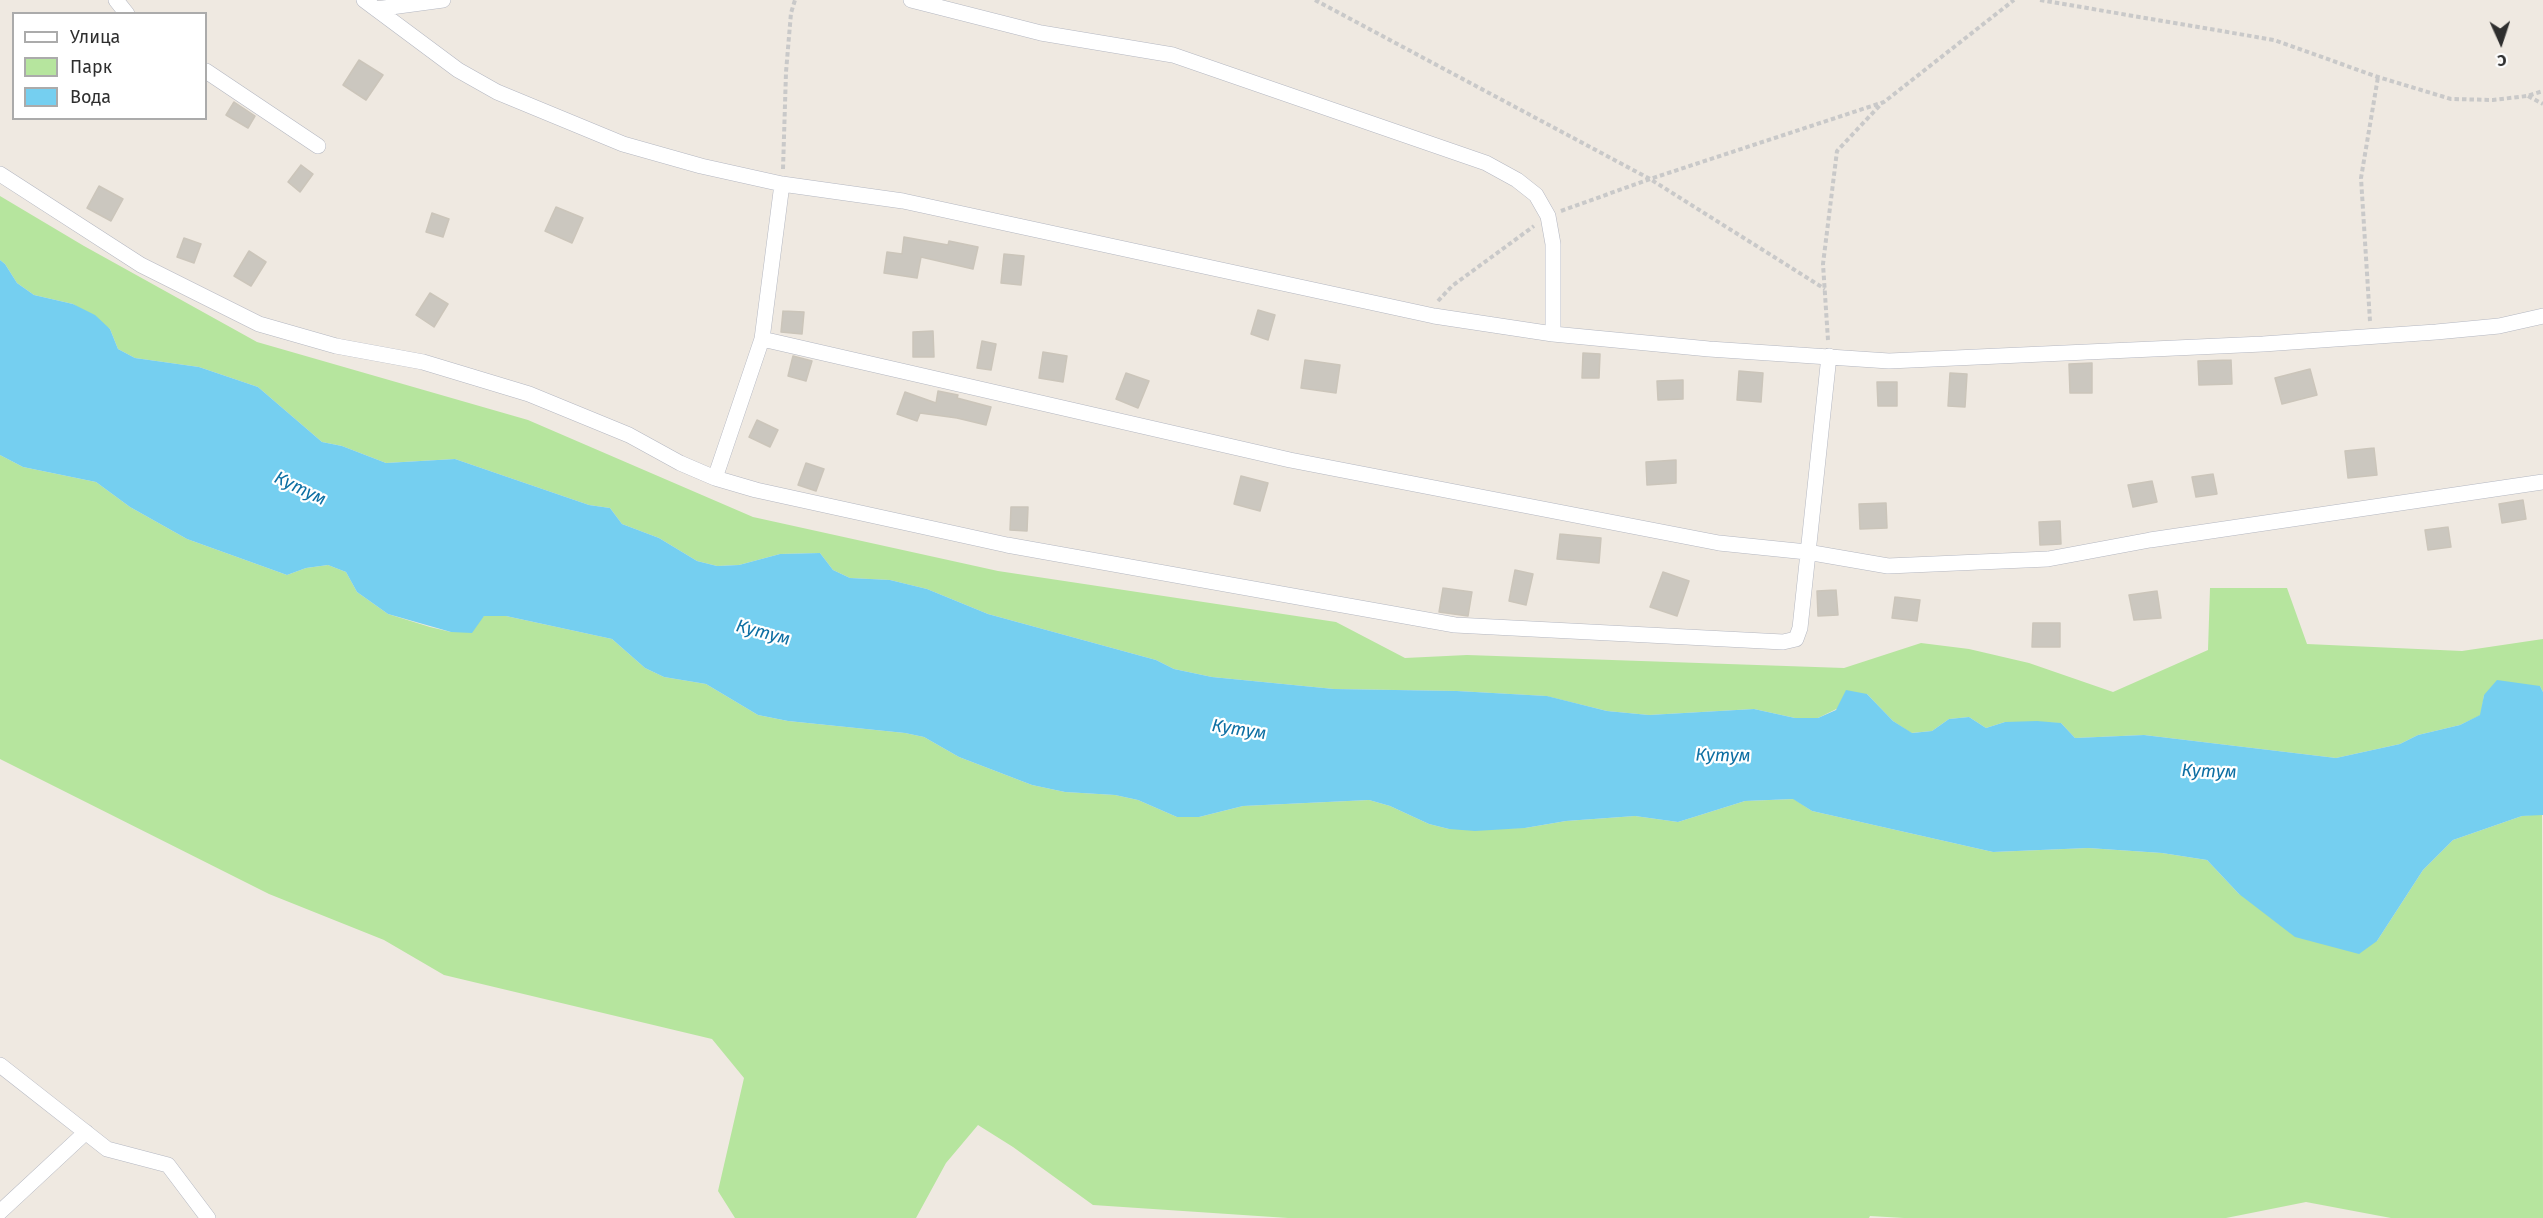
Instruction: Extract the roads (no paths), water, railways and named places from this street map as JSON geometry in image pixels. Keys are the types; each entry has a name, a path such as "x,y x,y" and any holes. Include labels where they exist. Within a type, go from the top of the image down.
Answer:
{"street":[{"path":"116,0 125,12"},
{"path":"370,4 443,0"},
{"path":"911,0 1041,33 1184,58 1486,163 1517,180 1536,195 1548,216 1553,244 1553,334"},
{"path":"370,4 458,70 497,92 623,144 701,166 782,184 903,201 1434,316 1553,334 1709,349 1889,361 2263,344 2499,326 2543,316"},
{"path":"207,72 318,146"},
{"path":"0,174 141,265 259,324 336,346 423,362 529,394 629,435 680,463 715,478 756,490 1007,545 1455,625 1783,642 1796,639 1800,628 1829,356"},
{"path":"715,478 762,339 782,184"},
{"path":"762,339 1290,460 1719,543 1807,552 1888,567 2048,559 2150,540 2543,482"},
{"path":"0,1065 107,1149 168,1165 208,1218"},
{"path":"0,1212 86,1132"}],"water":[{"name":"Кутум","path":"0,260 17,283 34,295 73,304 95,315 110,329 118,349 135,358 199,367 258,387 322,442 342,446 386,463 455,459 589,505 610,508 622,524 659,538 697,561 717,566 739,565 780,554 820,553 833,570 850,578 890,580 927,589 988,614 1156,660 1174,669 1212,677 1334,689 1457,691 1547,696 1607,711 1649,715 1754,709 1795,718 1818,718 1836,710 1846,690 1867,694 1893,721 1912,733 1932,731 1949,719 1969,717 1986,728 2005,722 2037,721 2061,723 2075,738 2144,735 2336,758 2400,744 2418,735 2460,725 2480,715 2484,695 2497,680 2540,686 2543,692 2543,815 2522,816 2453,840 2423,870 2377,941 2359,954 2295,937 2239,894 2207,860 2162,853 2088,848 1993,852 1812,811 1793,799 1745,801 1678,822 1635,816 1475,831 1449,829 1429,824 1390,806 1369,800 1243,806 1199,817 1177,817 1138,800 1115,795 1065,792 1032,785 959,757 924,737 788,721 758,715 706,684 664,677 645,668 612,639 506,616 484,616 472,633 451,632 388,614 357,592 346,572 328,565 306,568 287,575 187,539 130,507 96,482 23,467 0,455"}]}
